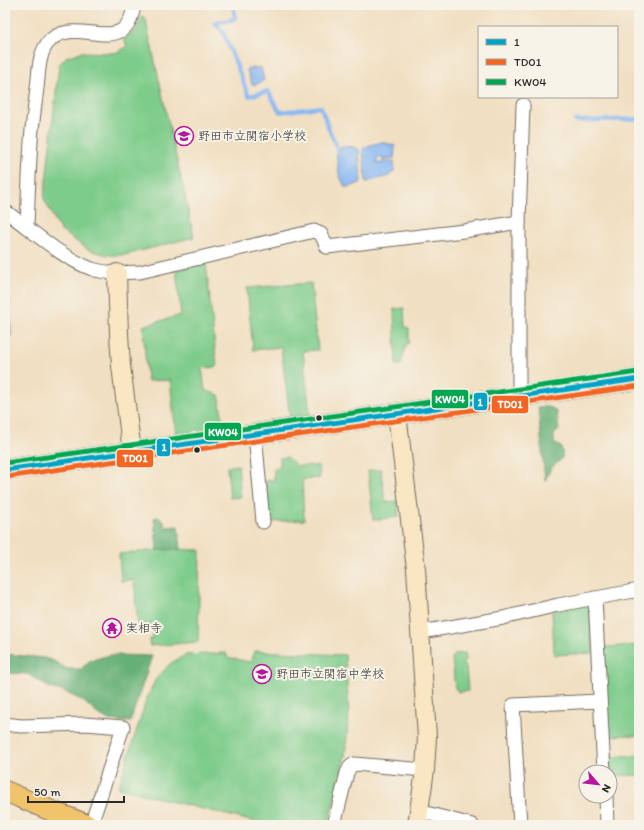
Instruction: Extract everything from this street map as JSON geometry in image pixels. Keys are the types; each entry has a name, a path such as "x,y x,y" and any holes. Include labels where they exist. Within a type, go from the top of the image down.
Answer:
{"main road":[{"path":"5,470 639,379"},
{"path":"5,791 89,825"}],"street":[{"path":"27,227 31,141 43,50 53,37 67,31 109,35 121,31 126,26 132,15 134,5"},
{"path":"519,396 519,222 523,106"},
{"path":"5,211 76,262 93,269 118,273 140,272 314,231 322,234 327,247 456,232 519,222"},
{"path":"118,273 121,366 132,452"},
{"path":"397,414 416,569 427,737 425,770 418,818 472,825"},
{"path":"255,434 263,522"},
{"path":"421,632 504,618 558,605 639,590"},
{"path":"595,598 604,764"},
{"path":"520,825 513,706 600,701"},
{"path":"5,724 21,726 85,724 123,727 89,825"},
{"path":"334,825 347,773 350,767 354,764 425,770"},
{"path":"606,804 607,825"}],"green space":[{"path":"142,17 145,17 194,237 125,255 107,255 89,250 60,230 44,199 59,65 66,57 82,52 119,52 127,46 124,39 136,30"},
{"path":"206,263 217,367 202,368 205,390 219,395 223,425 221,429 176,435 170,380 147,381 143,326 181,315 176,270"},
{"path":"311,283 318,350 303,351 310,415 290,419 281,347 253,350 247,288"},
{"path":"5,285 9,285 11,336 5,336"},
{"path":"404,308 405,327 409,328 409,343 406,345 401,365 396,365 394,309"},
{"path":"538,407 550,408 556,411 559,430 554,434 554,443 561,447 563,455 551,469 545,481"},
{"path":"287,457 297,466 318,466 320,478 302,480 304,520 268,522 265,481 274,480 274,468 280,467 280,458"},
{"path":"238,465 241,497 230,498 227,467"},
{"path":"381,469 385,502 397,501 399,517 373,520 368,471"},
{"path":"158,517 164,522 165,527 178,526 181,549 157,550 154,518"},
{"path":"167,549 200,550 198,642 150,646 149,640 153,639 152,625 138,625 134,580 121,581 119,554"},
{"path":"585,605 590,608 593,653 554,655 552,612"},
{"path":"639,645 639,735 608,736 603,647"},
{"path":"255,651 345,655 349,712 345,756 328,825 267,825 118,788 147,698 156,679 171,663 186,655 226,653 227,657 249,662"},
{"path":"465,653 466,660 462,664 466,667 468,691 458,692 455,688 452,658 456,654"},
{"path":"5,654 44,658 54,661 67,669 81,669 89,661 110,655 152,656 130,722 109,720 98,714 83,701 63,691 50,688 28,674 5,673"},
{"path":"639,755 639,775 618,776 618,764 609,764 609,757"}],"water":[{"path":"248,68 261,68 264,80 255,85 252,84 247,70"},
{"path":"382,142 395,146 394,158 383,159 380,157 377,159 377,163 381,164 383,161 394,161 394,171 389,176 366,182 364,147"},
{"path":"342,146 359,149 361,180 360,183 349,187 345,187 339,174 336,152"}],"waterway":[{"path":"233,5 235,19 215,23 223,32 249,96 268,91 280,112 321,107 329,130 338,149"},
{"path":"575,121 639,119"}],"transit line":[{"name":"KW04","path":"5,463 638,372"},
{"name":"1","path":"5,470 639,379"},
{"name":"TD01","path":"6,477 639,386"}],"place":[{"name":"野田市立関宿小学校","path":"184,136"},
{"name":"実相寺","path":"112,628"},
{"name":"野田市立関宿中学校","path":"262,674"}]}
